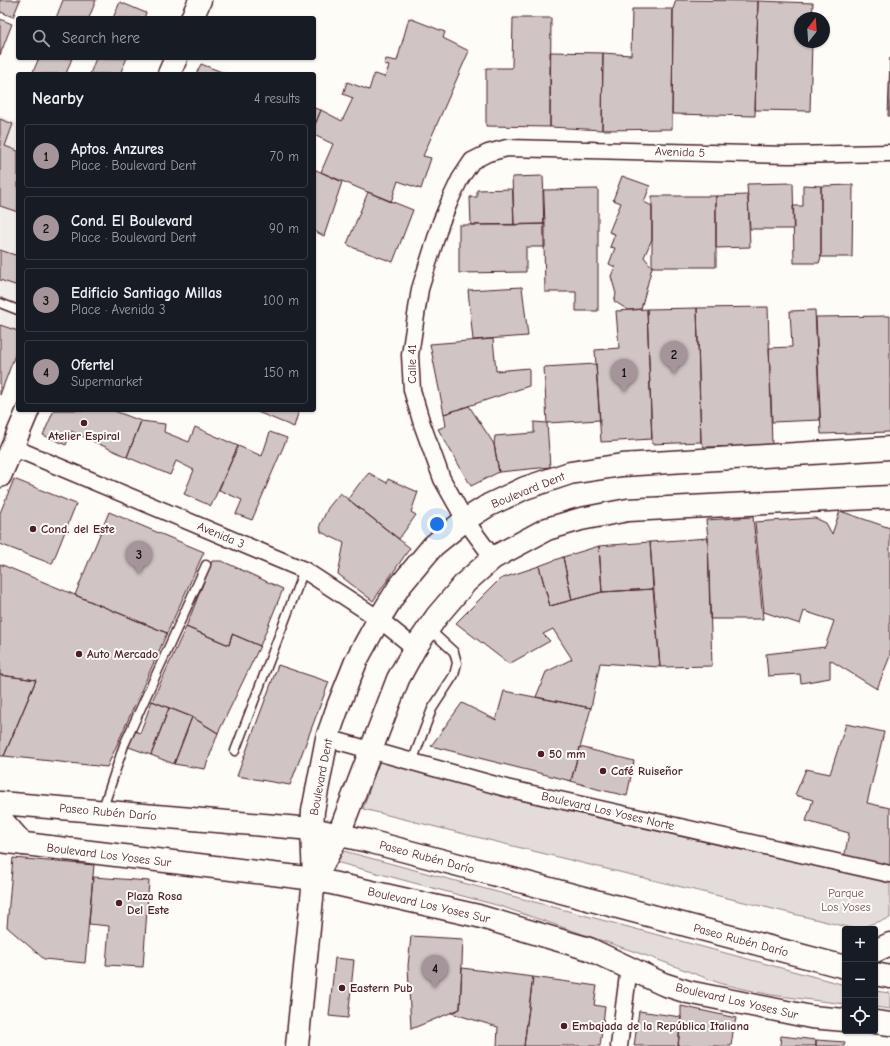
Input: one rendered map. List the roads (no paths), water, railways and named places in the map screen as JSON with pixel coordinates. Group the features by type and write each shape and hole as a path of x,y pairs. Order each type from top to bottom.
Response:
{"main road":[{"path":"193,16 200,0"},
{"path":"170,72 175,60"},
{"path":"0,476 27,412"},
{"name":"Boulevard Dent","path":"297,1046 314,879 312,829 313,811 328,738 339,704 357,659 379,619 399,588 433,546 466,520 489,505 525,488 570,473 622,465 890,448"},
{"path":"314,879 339,834 398,679 415,648 437,616 466,582 493,558 546,529 581,519 628,510 890,497"},
{"name":"Paseo Rubén Darío","path":"0,803 312,829 339,834 842,965"},
{"path":"0,818 23,844"},
{"name":"Boulevard Los Yoses Sur","path":"0,841 314,879 478,916 589,948 663,984 688,992 811,1018 842,1020"},
{"path":"878,950 890,944"},
{"path":"878,975 890,977"},
{"path":"878,1022 890,1024"}],"street":[{"name":"Avenida 5","path":"472,161 488,153 507,148 789,155 890,153"},
{"name":"Calle 41","path":"472,161 460,179 441,222 420,289 410,356 412,390 422,424 442,479 466,520 493,558"},
{"name":"Avenida 3","path":"12,447 304,570 379,619 415,648"},
{"name":"Boulevard Los Yoses Norte","path":"328,738 506,788 890,874"},
{"path":"619,1046 629,967"}],"lane":[{"path":"0,303 16,309"},
{"path":"102,811 124,745 206,565"},
{"path":"235,751 304,570"},
{"path":"412,762 432,709 454,675 457,663 454,652 428,629"}],"place":[{"name":"Cond. El Boulevard","path":"674,374"},
{"name":"Aptos. Anzures","path":"624,392"},
{"name":"Atelier Espiral","path":"84,423"},
{"name":"Cond. del Este","path":"33,529"},
{"name":"Edificio Santiago Millas","path":"139,574"},
{"name":"Auto Mercado","path":"79,654"},
{"name":"50 mm","path":"541,754"},
{"name":"Café Ruiseñor","path":"603,771"},
{"name":"Plaza Rosa Del Este","path":"119,903"},
{"name":"Eastern Pub","path":"342,988"},
{"name":"Ofertel","path":"435,988"},
{"name":"Embajada de la República Italiana","path":"564,1026"}],"park label":[{"name":"Parque Los Yoses","path":"846,900"}]}
